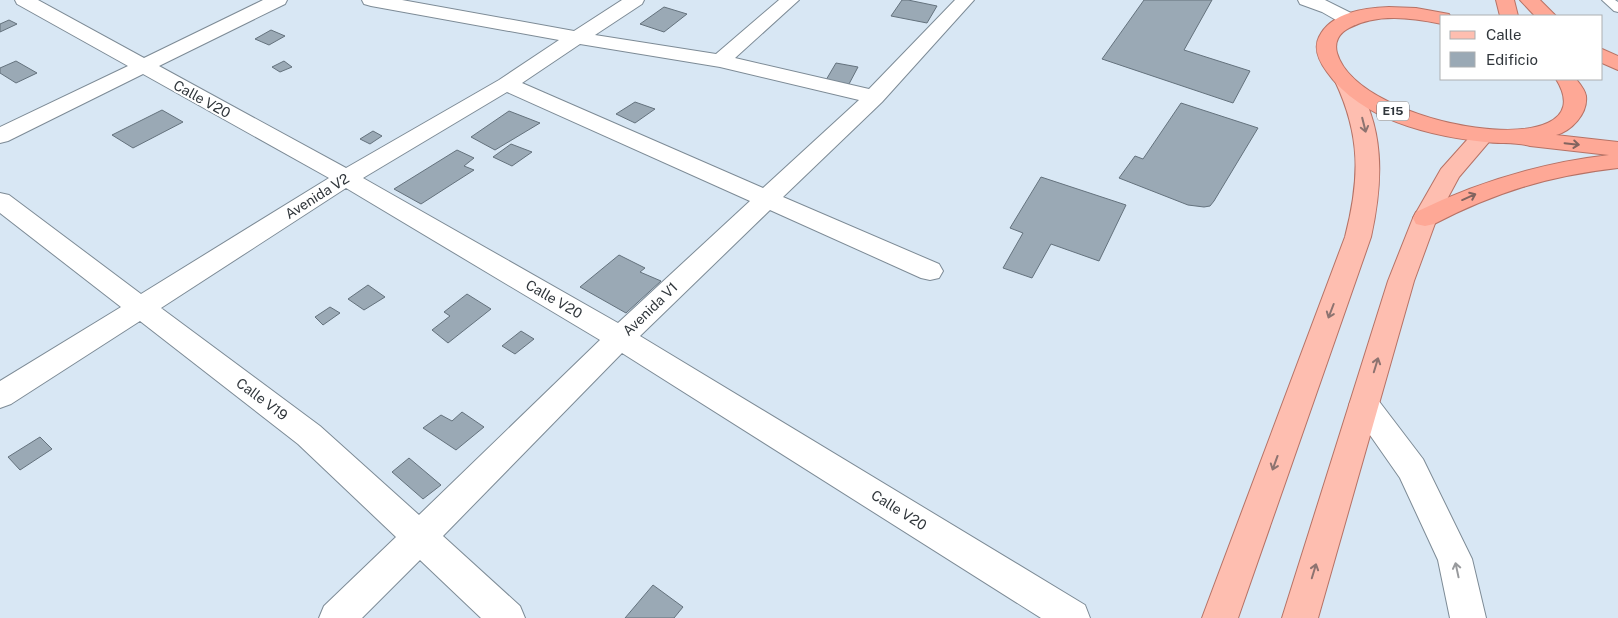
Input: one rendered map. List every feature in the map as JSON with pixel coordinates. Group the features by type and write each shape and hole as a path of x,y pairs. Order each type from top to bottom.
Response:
{"highway":[{"name":"E15","path":"1440,0 1420,8 1368,15 1350,20 1336,28 1328,38 1326,51 1332,66 1345,81 1370,100 1404,116 1443,128 1494,136 1618,149"},
{"path":"1505,0 1509,15"},
{"path":"1529,0 1545,15"},
{"name":"E15","path":"1390,12 1423,14 1440,18"},
{"path":"1603,56 1618,64"},
{"path":"1603,76 1618,81"},
{"name":"E15","path":"1494,136 1538,134 1562,124 1574,111 1575,94 1567,80"},
{"path":"1425,218 1505,183 1548,172 1618,161"}],"main road":[{"path":"1220,618 1312,360 1349,265 1359,231 1367,193 1367,137 1356,101 1345,81"},
{"path":"1300,618 1401,281 1425,218 1449,174 1494,136"}],"street":[{"name":"Calle V20","path":"24,0 346,178 620,338 1072,617"},
{"path":"0,136 278,0"},
{"path":"371,0 578,38 720,61 874,97"},
{"name":"Avenida V2","path":"0,396 140,306 346,178 506,84 635,0"},
{"path":"720,61 790,0"},
{"name":"Avenida V1","path":"336,618 620,338 874,97 965,0"},
{"path":"1307,0 1329,8 1350,20"},
{"path":"506,84 930,271"},
{"name":"Calle V19","path":"0,201 309,435 507,618"},
{"path":"1364,405 1412,469 1455,560 1468,618"}],"lane":[{"path":"1608,0 1618,8"}],"building":[{"path":"902,0 937,6 927,23 891,16"},
{"path":"1144,0 1212,0 1184,50 1250,71 1233,103 1102,59"},
{"path":"664,7 687,14 664,32 640,24"},
{"path":"9,20 17,24 0,32 0,24"},
{"path":"271,30 285,36 269,45 255,39"},
{"path":"16,61 37,73 16,83 0,73 0,68"},
{"path":"284,61 292,67 280,72 272,67"},
{"path":"836,63 858,67 849,84 826,80"},
{"path":"635,102 655,109 635,123 616,114"},
{"path":"1181,103 1258,128 1210,206 1188,205 1119,178 1135,156 1143,159"},
{"path":"162,110 183,122 133,148 112,135"},
{"path":"509,111 540,123 495,150 471,137"},
{"path":"373,131 382,136 370,144 360,139"},
{"path":"511,144 532,152 512,166 493,157"},
{"path":"457,150 474,158 464,166 474,170 421,204 394,189"},
{"path":"1041,177 1126,205 1099,261 1051,244 1032,278 1003,268 1023,233 1010,228"},
{"path":"619,255 645,268 640,272 661,281 626,313 580,287"},
{"path":"368,285 385,297 364,310 348,299"},
{"path":"467,294 491,309 448,343 432,330 450,316 444,312"},
{"path":"330,307 340,313 323,325 315,317"},
{"path":"521,331 534,339 515,354 502,346"},
{"path":"462,412 484,427 456,450 423,428 441,415 452,421"},
{"path":"40,437 52,449 20,470 8,457"},
{"path":"409,458 441,485 423,499 392,472"},
{"path":"653,585 683,607 674,618 625,618"}]}
